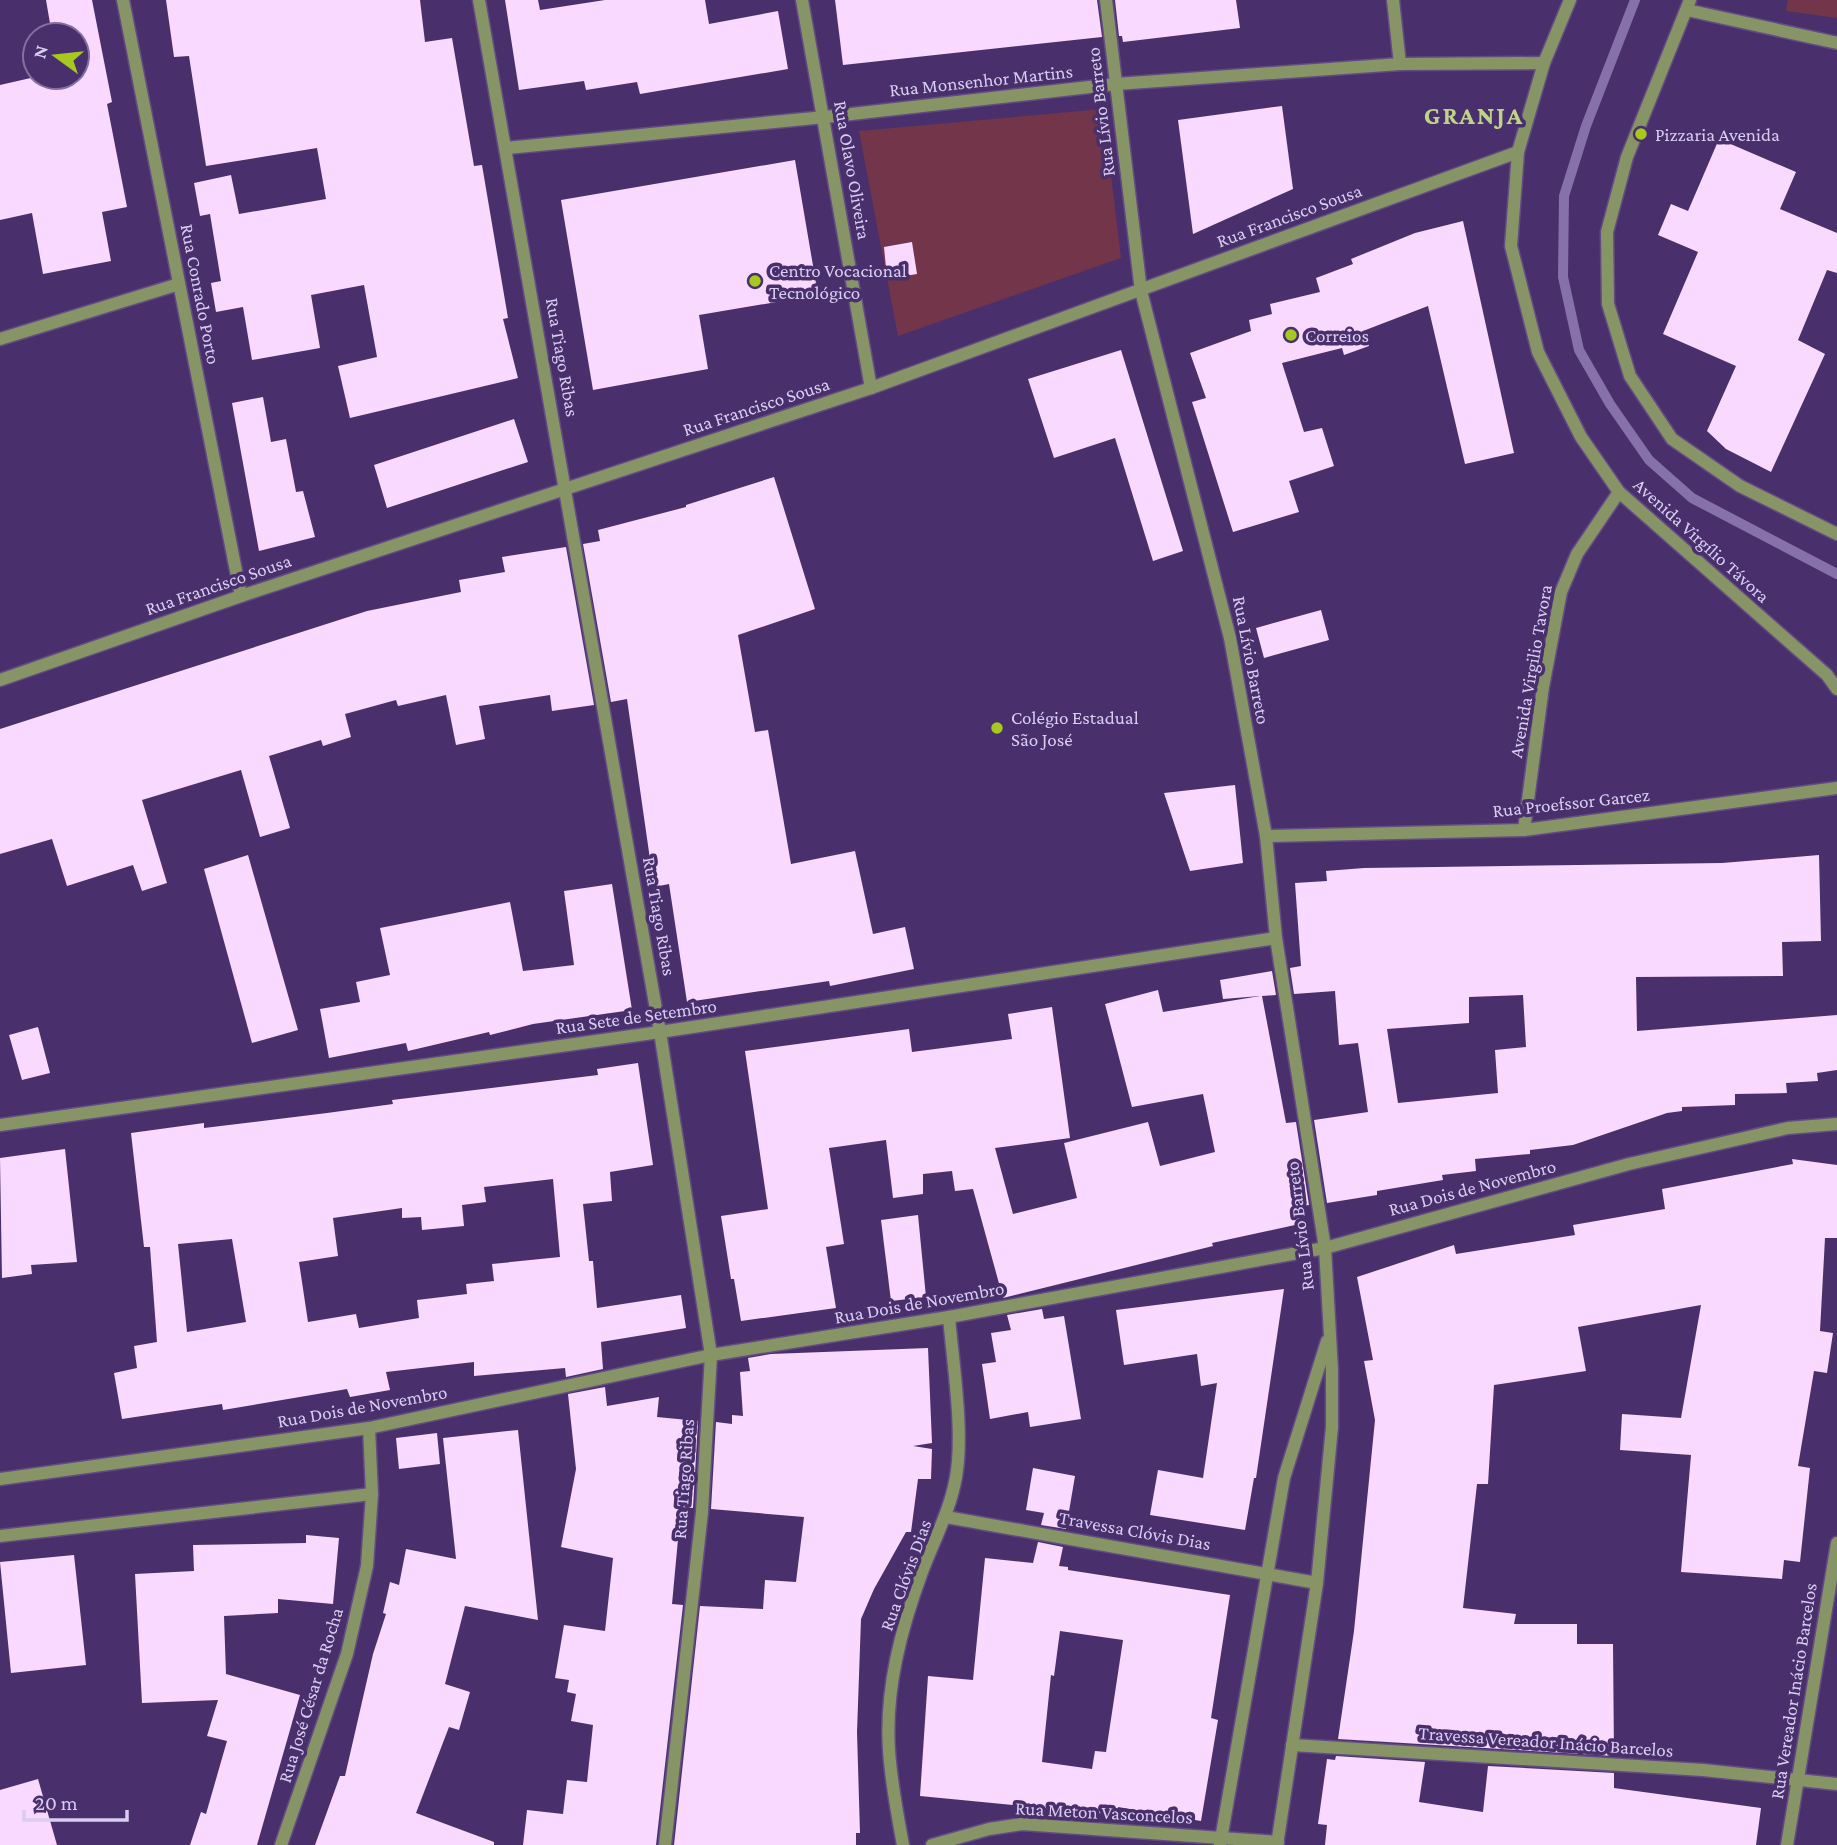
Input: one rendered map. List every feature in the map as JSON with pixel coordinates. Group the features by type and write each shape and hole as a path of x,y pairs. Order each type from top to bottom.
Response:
{"street":[{"name":"Rua Conrado Porto","path":"123,0 241,596"},
{"name":"Rua Tiago Ribas","path":"479,0 660,1032 711,1355 702,1512 665,1845"},
{"name":"Rua Olavo Oliveira","path":"802,0 871,388"},
{"name":"Rua Lívio Barreto","path":"1106,0 1141,290 1230,638 1266,836 1276,939 1325,1248 1332,1427 1317,1583 1277,1844"},
{"path":"1393,0 1400,64"},
{"name":"Avenida Virgílio Távora","path":"1570,0 1544,63 1518,152 1511,246 1538,352 1581,437 1619,492 1826,676 1837,689"},
{"path":"1837,43 1688,5 1626,157 1607,232 1608,304 1630,376 1672,439 1740,486 1837,534"},
{"name":"Rua Monsenhor Martins","path":"507,148 824,117 1116,84 1400,64 1544,63"},
{"name":"Rua Francisco Sousa","path":"0,680 241,596 871,388 1518,152"},
{"path":"0,339 180,284"},
{"name":"Avenida Virgilio Tavora","path":"1524,830 1543,687 1561,592 1577,554 1619,492"},
{"name":"Rua Proefssor Garcez","path":"1266,836 1524,830 1837,788"},
{"name":"Rua Sete de Setembro","path":"0,1125 660,1032 1276,939"},
{"name":"Rua Dois de Novembro","path":"0,1479 369,1428 711,1355 949,1317 1325,1248 1629,1164 1788,1128 1837,1124"},
{"name":"Rua Clóvis Dias","path":"902,1845 889,1747 894,1665 922,1572 946,1517 956,1475 957,1419 949,1317"},
{"name":"Rua Lívio Barreto","path":"1221,1841 1284,1478 1329,1334"},
{"name":"Rua José César da Rocha","path":"281,1845 347,1654 367,1566 372,1494 369,1428"},
{"path":"0,1535 372,1494"},
{"name":"Travessa Clóvis Dias","path":"946,1517 1266,1571 1317,1583"},
{"name":"Rua Vereador Inácio Barcelos","path":"1787,1845 1837,1543"},
{"name":"Travessa Vereador Inácio Barcelos","path":"1292,1745 1837,1784"},
{"name":"Rua Meton Vasconcelos","path":"932,1845 989,1829 1023,1824 1277,1844"}],"shaded area":[{"path":"1788,0 1837,0 1837,18 1786,11"},
{"path":"1103,109 1121,258 898,336 859,131"}],"building":[{"path":"46,0 92,0 112,102 107,104 127,207 102,212 111,261 43,274 32,213 0,220 0,85 21,80 21,91 91,91 91,21 50,21"},
{"path":"166,0 420,0 425,42 452,38 474,166 482,165 508,318 503,319 518,378 350,418 338,366 377,357 364,285 311,295 320,348 252,360 243,307 216,312 211,283 221,281 210,214 200,216 194,183 231,175 239,214 326,199 317,148 206,166 189,56 174,57"},
{"path":"505,0 538,0 540,10 605,0 705,0 709,24 778,11 788,69 640,94 637,82 586,90 584,81 519,90"},
{"path":"835,0 1097,0 1102,37 843,65"},
{"path":"1115,0 1236,0 1240,28 1123,42 1122,36 1119,36"},
{"path":"1282,106 1293,189 1193,234 1178,120"},
{"path":"1719,139 1796,172 1780,209 1837,233 1837,273 1827,270 1798,340 1825,354 1771,472 1726,449 1707,431 1736,366 1663,334 1698,252 1658,235 1671,204 1688,211"},
{"name":"Centro Vocacional Tecnológico","path":"795,160 818,295 699,315 708,369 593,390 561,200"},
{"path":"1463,221 1514,453 1465,464 1428,306 1363,331 1369,346 1344,355 1342,348 1282,363 1304,432 1322,428 1334,466 1289,481 1299,512 1233,532 1192,402 1206,398 1190,353 1251,331 1249,320 1272,314 1270,304 1320,292 1316,278 1353,264 1351,259 1415,233"},
{"path":"912,242 917,274 887,279 884,247"},
{"path":"1121,350 1183,551 1153,561 1115,438 1054,458 1028,379"},
{"path":"263,397 271,442 286,439 296,492 303,491 315,537 259,551 232,403"},
{"path":"514,419 528,462 387,508 374,465"},
{"path":"774,477 815,609 738,635 755,732 768,730 791,864 855,851 873,934 905,927 914,969 830,986 829,981 687,1002 669,884 654,887 627,699 611,702 583,544 600,541 598,530 686,507"},
{"path":"566,547 594,705 552,711 550,695 479,706 485,739 456,745 446,695 398,706 396,700 345,714 351,737 323,746 321,740 269,756 290,828 260,837 241,770 142,800 167,883 142,891 133,865 67,886 52,839 0,854 0,729 367,611 461,592 459,580 505,572 502,557"},
{"path":"1321,610 1329,640 1264,658 1256,628"},
{"path":"1235,785 1243,863 1190,871 1164,793"},
{"path":"248,855 298,1030 252,1043 204,869"},
{"path":"1819,855 1821,941 1782,942 1783,976 1636,977 1637,1031 1837,1015 1837,1070 1817,1073 1818,1081 1786,1083 1787,1093 1735,1094 1735,1105 1682,1107 1682,1111 1667,1113 1573,1145 1530,1150 1530,1154 1475,1159 1476,1171 1442,1175 1443,1180 1327,1203 1314,1120 1368,1112 1358,1043 1339,1045 1335,991 1294,994 1290,968 1301,966 1295,883 1327,881 1326,871 1364,868 1722,863","holes":["1523,995 1526,1047 1495,1050 1498,1093 1398,1103 1387,1029 1469,1023 1469,997"]},
{"path":"612,884 632,1010 533,1024 490,1035 489,1032 408,1051 406,1043 329,1058 320,1009 360,1002 356,982 390,975 380,928 510,902 523,971 574,965 564,891"},
{"path":"1272,971 1276,995 1262,996 1286,1123 1296,1122 1309,1205 1301,1206 1304,1223 1212,1243 1213,1246 1003,1298 973,1189 955,1191 952,1171 923,1174 923,1194 893,1198 886,1140 829,1148 844,1244 826,1247 836,1308 741,1321 721,1216 768,1209 745,1051 909,1029 912,1052 1012,1039 1008,1014 1052,1007 1070,1138 995,1148 1013,1214 1077,1198 1064,1143 1148,1122 1160,1166 1215,1152 1203,1094 1132,1107 1105,1004 1158,990 1163,1012 1260,996 1223,999 1220,980"},
{"path":"38,1027 50,1073 22,1080 9,1035"},
{"path":"638,1063 653,1165 610,1172 612,1201 583,1204 589,1261 593,1261 597,1308 681,1295 686,1328 601,1342 603,1369 566,1377 565,1368 474,1376 474,1362 386,1372 390,1390 350,1397 347,1389 223,1410 222,1404 122,1419 114,1373 137,1368 134,1346 157,1342 150,1247 144,1247 131,1133 204,1123 204,1128 393,1104 392,1100 598,1075 597,1069","holes":["553,1179 560,1257 492,1264 494,1281 466,1284 467,1294 417,1300 419,1318 359,1328 356,1314 308,1322 299,1262 338,1256 333,1218 402,1208 402,1218 421,1217 422,1230 464,1226 462,1205 486,1202 484,1187","232,1239 246,1322 187,1332 178,1244"]},
{"path":"65,1149 77,1262 31,1265 32,1274 2,1278 0,1158"},
{"path":"1792,1159 1837,1165 1837,1238 1825,1238 1820,1331 1833,1333 1827,1373 1814,1371 1798,1466 1810,1468 1800,1562 1784,1560 1782,1579 1681,1572 1691,1455 1620,1450 1622,1414 1681,1418 1701,1305 1578,1327 1586,1371 1494,1385 1488,1484 1477,1484 1463,1608 1516,1614 1514,1624 1577,1624 1577,1644 1613,1644 1614,1756 1338,1739 1354,1631 1375,1420 1364,1361 1373,1360 1357,1277 1454,1245 1456,1254 1575,1235 1573,1225 1665,1209 1662,1189 1793,1164"},
{"path":"918,1215 926,1297 891,1301 881,1220"},
{"path":"1284,1289 1256,1478 1245,1530 1150,1515 1158,1470 1203,1478 1217,1383 1201,1386 1197,1354 1124,1365 1116,1310"},
{"path":"1042,1309 1044,1319 1064,1316 1081,1419 1030,1427 1028,1412 990,1419 982,1364 996,1362 991,1333 1011,1330 1007,1315"},
{"path":"928,1348 932,1443 913,1446 932,1449 931,1479 918,1479 911,1532 906,1532 874,1589 861,1619 857,1732 860,1833 856,1833 856,1845 674,1845 700,1606 763,1609 765,1580 796,1582 804,1517 711,1509 716,1422 732,1424 732,1415 743,1416 740,1372 750,1371 748,1358 771,1354"},
{"path":"605,1387 607,1406 659,1397 657,1417 698,1421 693,1508 681,1507 672,1604 683,1605 656,1845 523,1845 527,1810 563,1814 567,1780 587,1782 593,1725 571,1721 576,1694 567,1692 569,1680 555,1678 564,1625 605,1631 613,1558 561,1547 576,1469 568,1394"},
{"path":"518,1430 538,1620 465,1606 445,1684 470,1692 459,1730 449,1727 416,1813 494,1842 494,1845 315,1845 340,1776 345,1776 373,1654 386,1614 383,1613 390,1582 399,1585 406,1549 456,1559 443,1438"},
{"path":"437,1433 440,1464 399,1469 396,1438"},
{"path":"1033,1468 1075,1476 1066,1529 1041,1525 1044,1513 1026,1510"},
{"path":"306,1535 339,1538 333,1604 278,1599 278,1613 224,1616 226,1674 300,1695 257,1845 190,1845 201,1812 206,1814 227,1741 207,1736 218,1700 142,1703 135,1574 194,1571 193,1545 306,1543"},
{"path":"1038,1542 1063,1547 1059,1566 1068,1567 1068,1570 1230,1595 1211,1718 1218,1720 1201,1821 1118,1807 1117,1815 920,1796 928,1676 973,1680 985,1558 1033,1563","holes":["1060,1631 1123,1640 1106,1752 1095,1751 1092,1769 1042,1762 1051,1675 1054,1676"]},
{"path":"74,1555 86,1665 11,1673 0,1562"},
{"path":"1336,1756 1425,1762 1419,1802 1483,1812 1488,1766 1614,1773 1614,1788 1761,1808 1756,1845 1325,1845 1327,1825 1318,1824 1327,1759 1335,1760"},
{"path":"38,1779 57,1845 0,1845 0,1790"}],"waterway":[{"path":"1635,0 1586,126 1564,196 1563,277 1579,350 1610,404 1649,460 1692,498 1837,574"}],"place":[{"name":"Pizzaria Avenida","path":"1641,134"},
{"name":"Centro Vocacional Tecnológico","path":"755,281"},
{"name":"Correios","path":"1291,335"},
{"name":"Colégio Estadual São José","path":"997,728"}],"district":[{"name":"GRANJA","path":"1474,115"}]}
